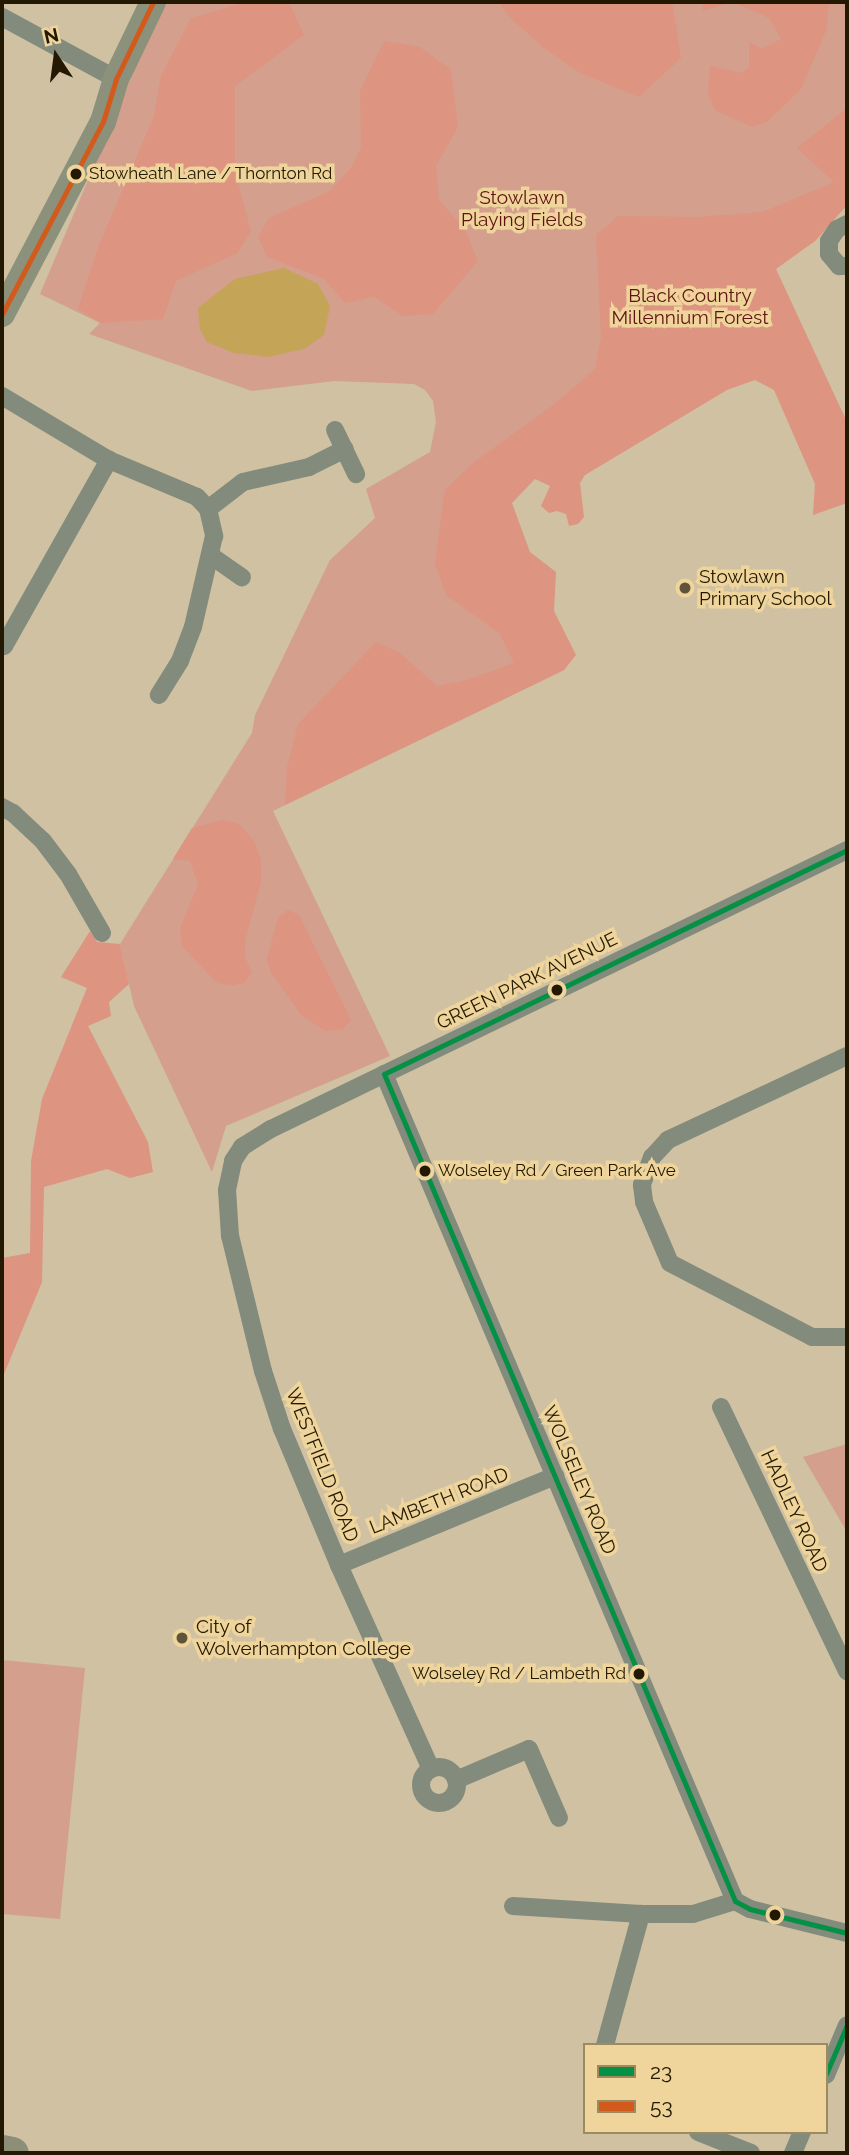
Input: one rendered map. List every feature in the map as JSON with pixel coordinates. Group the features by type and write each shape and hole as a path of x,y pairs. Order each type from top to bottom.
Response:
{"highway":[{"path":"2,2151 12,2153"}],"street":[{"path":"2,314 103,122 116,79 153,2"},
{"path":"2,16 116,79"},
{"path":"847,223 837,229 830,241 829,254 839,267 847,266"},
{"path":"2,396 109,460 197,496 208,509 214,536 193,627 180,661 159,695"},
{"path":"335,429 356,474"},
{"path":"208,509 243,482 309,467 345,449"},
{"path":"4,646 109,460"},
{"path":"210,555 242,577"},
{"path":"2,807 13,813 43,841 68,874 102,933"},
{"name":"GREEN PARK AVENUE","path":"233,1161 242,1147 271,1129 847,850"},
{"path":"847,1055 668,1140 652,1157 642,1185 644,1202 670,1263 812,1337 847,1337"},
{"name":"WOLSELEY ROAD","path":"384,1074 735,1901"},
{"name":"WESTFIELD ROAD","path":"233,1161 228,1190 230,1236 263,1371 282,1429 339,1565 431,1769 423,1777 421,1788 431,1802 449,1801 456,1792 456,1780"},
{"name":"HADLEY ROAD","path":"721,1407 847,1671"},
{"name":"LAMBETH ROAD","path":"339,1565 555,1476"},
{"path":"431,1769 449,1770 456,1780 529,1749 559,1818"},
{"path":"513,1906 642,1914 693,1914 735,1901 750,1909 847,1933"},
{"path":"606,2043 642,1914"},
{"path":"828,2070 847,2025"},
{"path":"703,2134 751,2153"},
{"path":"793,2153 801,2134"}],"green space":[{"name":"Stowlawn Playing Fields","path":"163,2 847,2 847,205 815,241 775,268 483,507 564,670 273,811 390,1056 226,1126 212,1172 134,1006 120,944 252,733 255,715 330,560 375,518 366,489 430,452 436,422 433,401 425,390 414,384 334,381 252,391 89,334 100,323 40,294"},
{"path":"246,2 290,5 304,35 235,86 235,171 251,232 237,253 176,281 163,319 101,323 78,309 97,250 154,116 161,76 191,18"},
{"path":"499,2 672,2 681,58 639,97 580,73 544,48 509,17"},
{"path":"702,2 733,2 703,11"},
{"path":"733,2 829,2 826,31 801,89 767,122 752,127 715,110 708,94 710,66 742,73 749,68 749,42 762,49 781,39 769,18"},
{"path":"384,41 420,47 451,70 458,127 436,166 439,200 465,230 478,261 433,314 403,316 374,297 345,303 323,278 267,257 258,237 269,218 330,191 353,165 361,147 360,91"},
{"name":"Black Country Millennium Forest","path":"847,108 847,205 815,241 776,269 847,422 847,503 813,515 815,484 774,390 755,380 727,390 585,475 580,483 584,517 578,524 569,526 566,514 557,511 549,513 541,506 550,486 535,479 512,503 530,552 556,572 554,611 576,655 564,670 285,805 287,768 298,724 376,642 400,653 437,686 464,681 514,663 500,634 446,595 435,563 445,490 473,463 552,406 595,369 601,337 596,235 618,216 698,217 763,212 834,182 797,148"},
{"path":"223,820 239,824 255,842 261,861 261,882 245,941 245,957 252,973 244,983 232,985 217,983 182,946 180,928 198,885 190,861 173,859 192,828"},
{"path":"288,910 299,915 351,1020 343,1029 326,1031 302,1016 271,973 267,959 278,918"},
{"path":"90,931 97,942 120,944 129,984 109,1002 111,1016 88,1026 148,1142 153,1172 130,1178 107,1169 44,1187 42,1282 2,1379 2,1258 30,1253 31,1161 42,1099 87,988 61,977"},
{"path":"847,1444 847,1532 803,1457"},
{"path":"2,1660 85,1668 60,1919 2,1914"}],"shaded area":[{"path":"284,268 318,284 330,306 324,335 304,349 268,357 234,353 207,342 200,329 198,308 235,279"}],"transit line":[{"name":"53","path":"2,314 103,122 116,79 153,2"},
{"name":"23","path":"847,850 384,1074 735,1901 750,1909 847,1933"},
{"name":"23","path":"828,2069 847,2025"}],"place":[{"name":"Stowheath Lane / Thornton Rd","path":"76,174"},
{"name":"Stowlawn Primary School","path":"685,588"},
{"name":"Wolseley Rd / Green Park Ave","path":"425,1171"},
{"name":"City of Wolverhampton College","path":"182,1638"},
{"name":"Wolseley Rd / Lambeth Rd","path":"639,1674"}]}
